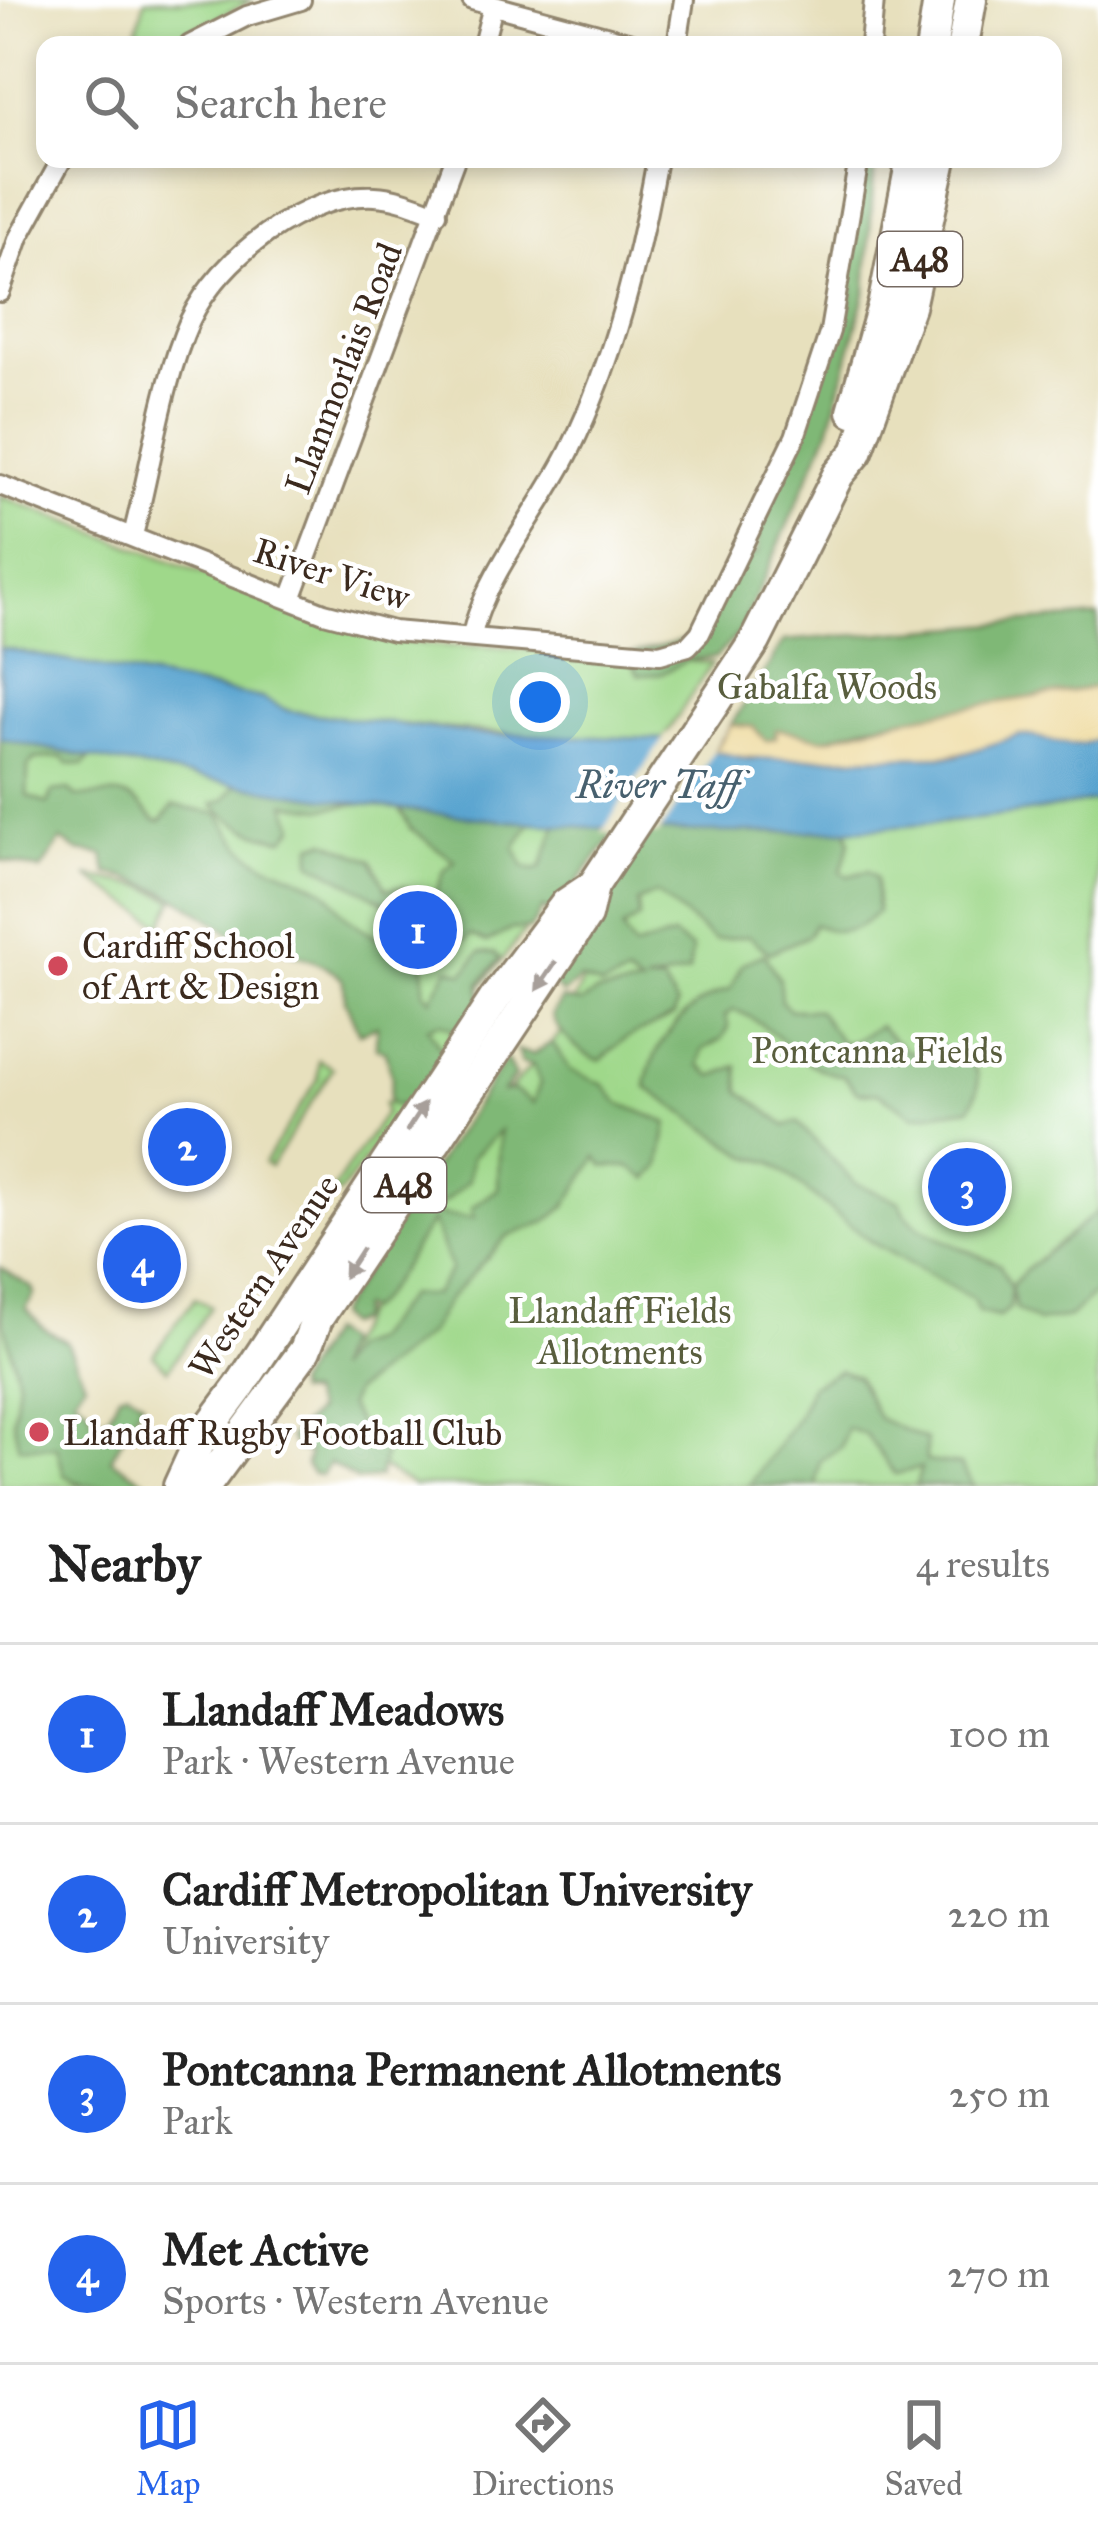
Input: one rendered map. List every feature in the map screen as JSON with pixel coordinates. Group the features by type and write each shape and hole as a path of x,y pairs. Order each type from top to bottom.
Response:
{"highway":[{"path":"934,36 940,0"},
{"name":"Western Avenue","path":"838,475 842,445 884,302 910,168"},
{"name":"Western Avenue","path":"179,1486 224,1403 240,1386 496,997 566,904 593,886 710,712 785,587 838,475 857,452 892,358 939,168"},
{"name":"Western Avenue","path":"205,1486 305,1350 316,1319 586,916 593,886"}],"street":[{"path":"208,36 247,16 301,0"},
{"path":"472,0 606,36"},
{"path":"678,36 684,0"},
{"path":"871,36 874,0"},
{"path":"485,36 493,5"},
{"path":"0,292 19,237 57,168"},
{"name":"Llanmorlais Road","path":"291,599 451,168"},
{"path":"472,637 479,606 554,484 598,386 635,268 655,168"},
{"name":"River View","path":"0,485 291,599 393,631 659,654 688,646 700,633 787,458 830,332 857,168"},
{"path":"133,535 184,336 198,304 220,279 278,227 321,205 372,195 437,213"}],"green space":[{"path":"145,0 253,0 179,36 138,36"},
{"path":"860,168 874,168 866,290 829,430 741,631 716,657 688,660 661,674 639,675 627,655 686,640 737,556 758,553 758,524 832,336 847,324 853,287 845,280"},
{"path":"0,496 378,636 444,646 712,663 663,739 475,731 289,711 261,698 0,648"},
{"name":"Gabalfa Woods","path":"1098,616 1098,687 871,724 823,739 776,731 776,738 766,741 753,727 731,725 784,641"},
{"path":"0,709 95,751 84,765 68,764 62,757 35,759 28,766 27,796 48,804 52,792 69,790 77,797 119,795 161,821 174,805 219,814 252,856 321,888 355,923 424,967 424,991 431,999 449,968 464,973 480,952 495,953 500,959 480,983 481,1002 460,1033 440,1023 428,1028 443,1054 413,1105 393,1105 389,1099 392,1078 385,1051 376,1047 377,1026 359,1033 345,1000 344,982 330,969 265,944 249,947 166,893 107,873 104,855 78,851 61,840 41,870 0,860"},
{"path":"0,739 246,784 559,826 599,837 482,985 418,1087 404,996 0,798"},
{"path":"242,778 368,802 323,809 286,804 295,826 285,839 275,838 245,828 213,804 224,800"},
{"name":"Pontcanna Fields","path":"1098,800 1098,1486 414,1486 306,1424 330,1389 324,1383 368,1305 509,1090 558,1036 626,885 801,829 944,823"},
{"path":"398,805 536,814 515,848 524,867 534,870 541,868 559,817 615,822 609,841 552,915 543,908 530,929 512,929 487,942 471,935 452,950 392,919 384,902 312,862 312,845 326,841 372,860 386,889 403,887 435,896 444,871 455,861 410,828"},
{"path":"845,822 850,841 841,872 848,876 868,871 876,877 877,912 863,924 841,931 814,924 808,936 769,953 749,936 714,940 656,893 638,902 639,918 622,929 634,948 673,936 692,949 689,972 645,983 662,982 677,1005 674,1016 626,1038 601,1060 580,1049 559,1029 552,1015 562,999 581,1003 596,993 641,986 627,976 602,987 580,979 563,994 552,984 609,886 626,869 622,865 635,842 648,836 651,823"},
{"path":"87,876 146,887 174,900 162,925"},
{"path":"764,954 779,979 781,1001 790,1010 818,1010 840,1041 850,1043 879,1026 909,1053 931,1043 965,1058 973,1065 978,1082 970,1108 914,1116 878,1093 857,1092 843,1075 814,1066 762,1025 733,1010 725,1016 729,1027 722,1039 703,1050 700,1065 713,1076 738,1066 740,1091 786,1126 797,1122 855,1183 900,1202 915,1224 1000,1265 1010,1287 1098,1210 1098,1290 1069,1317 1038,1322 1016,1309 1011,1287 1010,1308 999,1317 978,1312 974,1300 871,1242 771,1162 749,1157 646,1087 655,1055 674,1027 699,1004 730,989 742,964"},
{"path":"552,1042 570,1070 604,1085 619,1103 668,1123 660,1166 648,1179 630,1167 604,1166 597,1157 565,1207 546,1222 506,1237 448,1300 429,1333 354,1392 348,1406 366,1436 379,1441 385,1451 379,1477 358,1481 329,1463 322,1475 313,1474 306,1465 309,1453 296,1449 289,1437 316,1412 309,1394 296,1393 295,1386 328,1332 343,1342 334,1370 350,1348 371,1341 408,1295 434,1295 451,1269 433,1221 378,1301 368,1310 360,1308 358,1321 345,1325 336,1315 506,1059 515,1076 503,1091 513,1090 533,1103 540,1083 533,1065 521,1063 517,1050 532,1055","holes":["500,1131 498,1189 472,1208 474,1218 441,1215 436,1210 469,1180 472,1157"]},
{"path":"319,1060 333,1068 270,1167 264,1163 318,1079"},
{"path":"408,1101 339,1194 333,1190 385,1113 384,1103"},
{"path":"0,1267 32,1288 34,1295 26,1308 43,1328 67,1342 85,1382 74,1397 89,1408 93,1421 109,1415 119,1394 127,1391 143,1401 111,1459 153,1486 85,1486 64,1475 57,1447 19,1447 13,1420 18,1381 2,1316"},
{"name":"Llandaff Rugby Football Club","path":"0,1293 109,1486 0,1486"},
{"path":"195,1298 211,1307 168,1370 153,1355"},
{"path":"839,1370 857,1376 878,1418 926,1440 926,1461 960,1465 974,1486 916,1486 921,1468 895,1474 866,1435 847,1428 841,1447 820,1461 816,1486 749,1486 797,1418 811,1386"}],"sand":[{"path":"1098,687 1098,739 1080,747 1019,735 991,748 931,758 773,760 712,754 731,725 753,727 766,741 776,738 776,730 830,738 928,714"}],"water":[{"name":"River Taff","path":"0,648 261,698 289,711 480,734 663,739 747,759 957,756 1019,735 1067,744 1098,739 1098,800 962,821 824,831 686,832 408,810 271,790 0,739"}],"pier":[{"path":"667,733 716,749 658,835 601,833"}],"place":[{"name":"Llandaff Meadows","path":"418,930"},
{"name":"Cardiff School of Art & Design","path":"58,966"},
{"name":"Cardiff Metropolitan University","path":"187,1147"},
{"name":"Pontcanna Permanent Allotments","path":"967,1187"},
{"name":"Met Active","path":"142,1264"},
{"name":"Llandaff Rugby Football Club","path":"39,1432"}],"park label":[{"name":"Llandaff Fields Allotments","path":"620,1330"}]}
